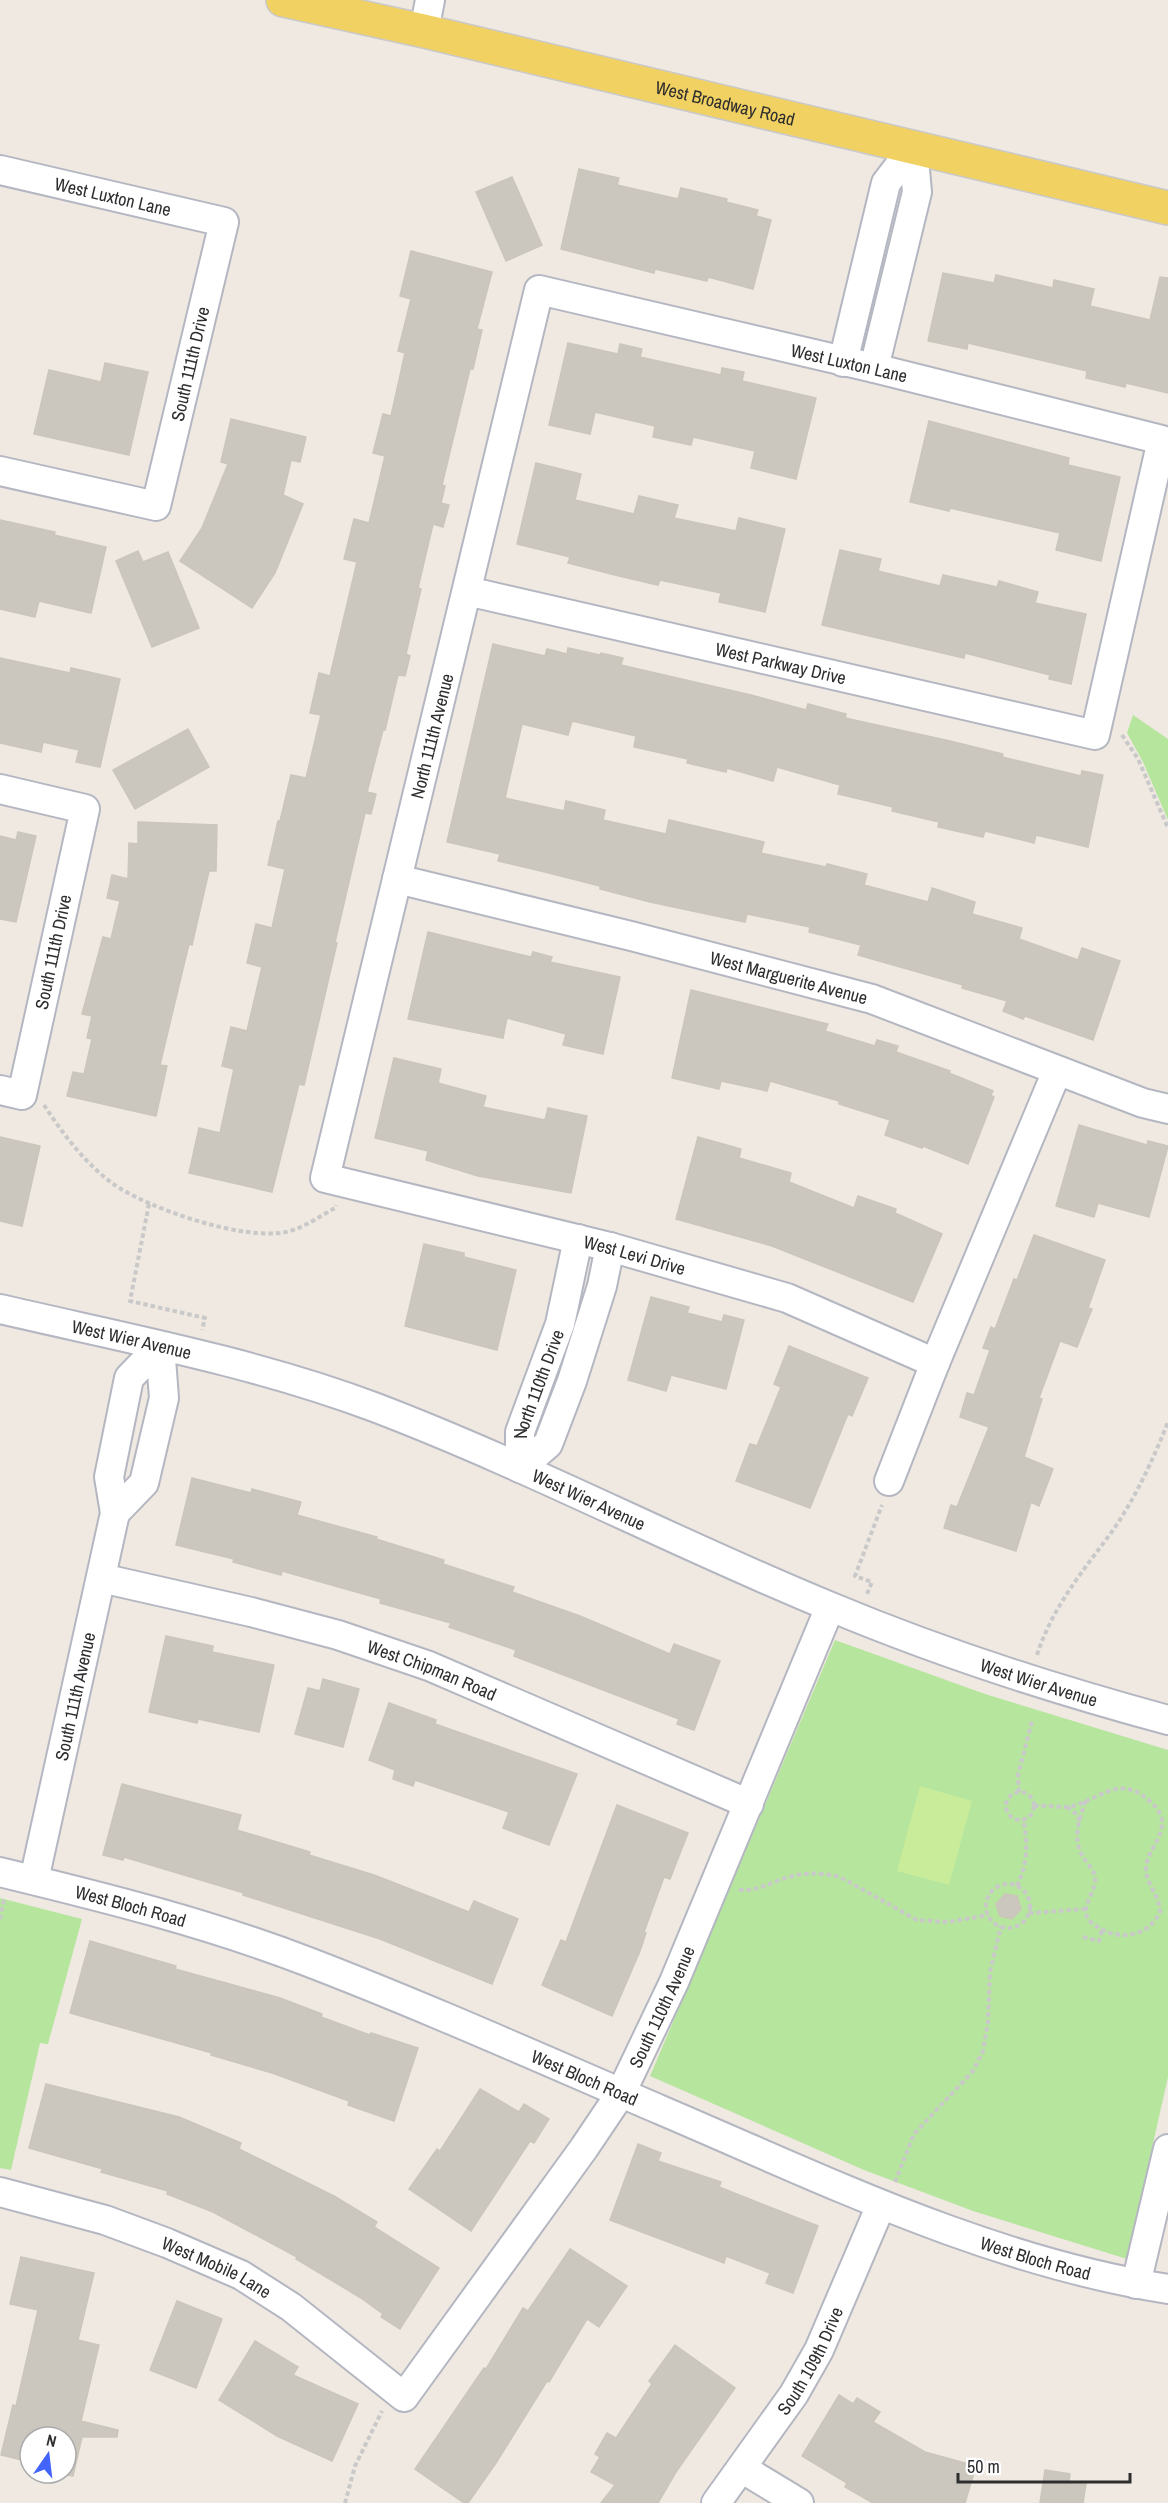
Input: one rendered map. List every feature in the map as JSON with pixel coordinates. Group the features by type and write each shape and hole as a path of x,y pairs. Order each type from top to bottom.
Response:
{"main road":[{"name":"West Broadway Road","path":"283,0 427,16 913,148 1168,208"}],"street":[{"path":"843,362 886,183 913,148"},
{"path":"874,368 917,192 913,148"},
{"name":"West Luxton Lane","path":"0,170 224,223"},
{"name":"South 111th Drive","path":"0,471 156,506 224,223"},
{"name":"West Luxton Lane","path":"538,294 539,290 874,368 1162,440 1095,735"},
{"name":"North 111th Avenue","path":"334,1181 397,879 538,294"},
{"name":"West Parkway Drive","path":"467,591 1095,735"},
{"name":"South 111th Drive","path":"0,789 85,810 11,1093"},
{"name":"West Marguerite Avenue","path":"397,879 631,936 872,999 1143,1103 1168,1109"},
{"path":"889,1481 935,1363 1057,1071"},
{"name":"West Levi Drive","path":"334,1181 610,1247 787,1298 935,1363"},
{"name":"North 110th Drive","path":"520,1468 520,1432 560,1324 578,1239"},
{"name":"North 110th Drive","path":"520,1468 548,1444 572,1381 602,1286 610,1247"},
{"name":"West Wier Avenue","path":"0,1309 197,1355 321,1388 374,1407 520,1468 609,1510 830,1607 990,1668 1168,1720"},
{"path":"115,1513 144,1483 164,1398 160,1346"},
{"name":"South 111th Avenue","path":"34,1880 115,1513 110,1477 129,1378 160,1346"},
{"name":"West Chipman Road","path":"101,1578 251,1612 338,1635 429,1666 748,1804"},
{"name":"South 110th Avenue","path":"404,2397 584,2148 621,2092 675,1982 830,1607"},
{"name":"West Bloch Road","path":"0,1872 164,1914 304,1960 448,2018 621,2092 887,2196 1007,2250 1079,2272 1168,2289"},
{"path":"1136,2284 1168,2149"},
{"name":"West Mobile Lane","path":"0,2192 105,2220 167,2243 240,2276 291,2307 404,2397"},
{"name":"South 109th Drive","path":"716,2503 743,2469 794,2394 819,2350 887,2196"},
{"path":"743,2469 799,2503"}],"path":[{"path":"1095,735 1122,735 1138,759 1168,828"},
{"path":"11,1093 40,1099 63,1134 84,1159 113,1184 149,1204 230,1229 266,1234 288,1232 335,1209 334,1181"},
{"path":"149,1204 130,1301 205,1318 197,1355"},
{"path":"1029,1680 1050,1621 1066,1593 1112,1531 1136,1491 1168,1422"},
{"path":"867,1593 872,1582 855,1576 877,1520 889,1481"},
{"path":"1019,1792 1018,1775 1032,1720"},
{"path":"1034,1806 1066,1807 1104,1792 1134,1790 1153,1804 1161,1818 1160,1833 1146,1866 1148,1878 1158,1899 1158,1915 1146,1928 1127,1936 1102,1930 1088,1919 1086,1909 1095,1879 1093,1870 1078,1848 1077,1837 1086,1800"},
{"path":"1019,1792 1031,1797 1034,1806 1030,1815 1023,1819 1014,1818 1006,1808 1011,1795 1019,1792"},
{"path":"1066,1807 1075,1813 1080,1822"},
{"path":"1017,1886 1027,1855 1023,1819"},
{"path":"716,1882 744,1890 763,1888 793,1875 827,1874 840,1877 917,1920 948,1922 988,1915"},
{"path":"1004,1884 1017,1886 1027,1894 1030,1900 1029,1913 1026,1919 1017,1926 1001,1926 992,1921 988,1915 986,1902 992,1890 1004,1884"},
{"path":"1029,1913 1086,1909"},
{"path":"887,2196 914,2134 973,2071 983,2051 987,2034 990,1972 1001,1926"},
{"path":"1083,1937 1099,1941 1102,1930"},
{"path":"345,2503 355,2466 386,2403 404,2397"}],"green space":[{"path":"1133,715 1168,739 1168,820 1143,762 1127,733"},
{"path":"835,1640 985,1694 1168,1750 1168,2077 1127,2259 973,2211 864,2170 650,2076"},
{"path":"920,1786 972,1801 949,1885 897,1871"},
{"path":"0,1898 82,1919 48,2044 40,2043 11,2170 0,2168"}],"building":[{"path":"579,169 619,178 617,185 678,199 681,188 727,199 726,202 758,210 756,216 771,220 753,289 708,277 707,281 655,269 654,273 561,249"},
{"path":"512,177 542,245 506,261 476,192"},
{"path":"411,251 492,272 477,329 482,330 473,369 470,369 442,485 445,486 441,503 449,505 443,527 433,524 406,654 410,656 405,676 398,675 367,792 376,794 371,814 365,813 304,1085 299,1084 272,1192 189,1173 199,1128 220,1133 234,1069 222,1066 231,1027 247,1031 262,967 247,963 256,924 272,928 285,869 268,865 291,775 306,778 321,715 310,713 319,673 330,676 357,562 344,559 354,519 369,523 385,456 373,453 383,414 391,416 405,353 398,351 411,299 400,296"},
{"path":"943,273 994,283 996,275 1053,288 1054,280 1094,289 1090,306 1150,320 1160,277 1168,278 1168,393 1126,383 1125,387 1086,378 1087,371 968,343 967,349 928,341"},
{"path":"568,343 618,354 620,344 642,349 640,357 721,375 722,368 744,372 742,381 816,398 796,479 751,468 755,451 693,437 691,445 653,437 655,426 595,412 590,434 549,425"},
{"path":"105,363 148,372 129,455 34,434 49,370 101,382"},
{"path":"231,419 306,437 300,462 291,460 283,495 303,504 275,573 252,608 180,561 202,528 228,464 221,462"},
{"path":"929,421 1069,458 1068,465 1120,477 1101,561 1056,550 1060,533 950,508 949,511 910,502"},
{"path":"536,463 581,474 575,500 634,514 639,496 678,505 674,518 736,531 739,518 785,529 765,612 719,602 721,593 660,580 658,585 619,576 568,563 570,557 517,544"},
{"path":"0,520 55,532 54,535 106,547 91,613 39,601 35,617 0,609"},
{"path":"840,550 881,559 878,571 940,586 943,575 997,587 999,581 1038,592 1035,603 1086,614 1071,684 1049,679 1050,675 965,653 964,658 822,625"},
{"path":"138,551 143,562 168,552 199,628 152,647 116,561"},
{"path":"493,644 545,656 547,649 567,654 568,648 600,655 601,653 623,658 621,665 806,710 808,704 846,714 845,718 1003,754 1002,757 1081,776 1082,771 1103,775 1088,847 1036,835 1034,843 985,831 983,837 938,827 939,822 892,811 893,807 838,794 840,785 777,767 773,781 727,768 726,772 687,763 688,759 634,747 636,736 572,721 568,735 522,724 505,798 564,811 566,801 605,810 603,820 666,834 669,820 764,842 761,853 826,867 827,864 867,874 864,885 928,902 932,888 975,902 972,914 1022,928 1019,939 1078,960 1082,948 1120,961 1093,1040 1025,1016 1023,1019 1003,1011 1007,1001 962,988 963,985 858,955 861,945 809,932 810,927 747,914 745,922 650,902 600,889 600,886 498,861 500,854 447,842"},
{"path":"0,658 70,673 71,668 120,679 100,767 76,762 79,750 43,742 41,752 0,743"},
{"path":"188,729 209,767 135,809 113,770"},
{"path":"138,822 217,825 216,871 209,871 192,945 189,944 160,1065 167,1066 156,1116 67,1096 73,1072 84,1074 92,1039 87,1038 92,1016 82,1014 103,937 111,939 120,901 107,898 112,875 128,879 129,843 138,844"},
{"path":"18,832 36,836 16,922 0,919 0,836 16,840"},
{"path":"428,932 531,957 533,952 552,957 550,962 620,977 603,1054 563,1045 566,1034 507,1018 503,1038 408,1019"},
{"path":"691,990 828,1024 825,1031 875,1046 877,1040 898,1046 896,1052 950,1071 949,1073 993,1091 991,1095 994,1097 968,1164 923,1146 922,1148 885,1135 890,1120 839,1104 839,1101 770,1081 767,1091 721,1081 719,1089 672,1078"},
{"path":"394,1058 441,1069 438,1083 486,1096 483,1107 545,1120 548,1108 587,1116 571,1193 478,1176 426,1160 428,1151 375,1138"},
{"path":"1079,1125 1147,1145 1148,1141 1168,1146 1149,1217 1098,1203 1094,1217 1056,1206"},
{"path":"0,1137 40,1146 22,1226 0,1221"},
{"path":"698,1137 741,1149 739,1158 791,1173 789,1182 854,1208 858,1196 896,1209 895,1213 942,1234 913,1302 772,1246 676,1219"},
{"path":"1034,1235 1105,1260 1088,1308 1092,1309 1077,1347 1060,1341 1039,1398 1042,1399 1024,1457 1053,1469 1039,1506 1031,1502 1016,1551 944,1528 951,1505 957,1507 989,1427 960,1417 967,1393 974,1395 990,1350 983,1348 991,1327 995,1329"},
{"path":"424,1244 464,1253 464,1257 516,1270 497,1350 405,1326"},
{"path":"651,1297 689,1307 687,1313 722,1322 724,1315 744,1320 726,1389 671,1375 666,1391 628,1380"},
{"path":"789,1346 868,1378 852,1416 848,1414 810,1508 736,1481 750,1444 757,1446 781,1387 774,1384"},
{"path":"192,1478 251,1493 252,1489 301,1502 297,1515 377,1537 376,1539 444,1560 443,1564 514,1587 512,1592 580,1616 670,1654 674,1644 720,1661 694,1730 677,1724 679,1719 514,1656 516,1650 449,1627 451,1623 380,1603 381,1599 282,1571 281,1575 233,1562 234,1559 176,1545"},
{"path":"166,1636 213,1646 212,1652 274,1665 259,1732 198,1719 197,1723 149,1712"},
{"path":"323,1679 359,1689 343,1747 295,1734 308,1688 320,1691"},
{"path":"389,1703 436,1720 435,1724 577,1774 549,1845 503,1828 509,1812 415,1780 413,1786 393,1779 395,1770 369,1760"},
{"path":"122,1784 241,1815 237,1830 310,1852 309,1855 374,1875 469,1912 474,1901 518,1919 492,1984 380,1939 243,1895 244,1893 124,1857 123,1860 103,1855"},
{"path":"617,1805 688,1833 670,1879 664,1877 644,1932 646,1933 640,1951 612,2016 542,1985 561,1940 566,1942"},
{"path":"1005,1894 1017,1896 1021,1909 1012,1919 1000,1916 996,1904"},
{"path":"90,1941 176,1966 175,1969 280,1998 322,2014 321,2017 370,2035 371,2033 418,2048 394,2121 348,2105 349,2101 272,2073 211,2055 212,2053 70,2013"},
{"path":"46,2084 179,2117 241,2143 239,2149 334,2196 377,2222 374,2227 439,2268 400,2329 381,2317 383,2314 361,2298 296,2259 297,2257 213,2212 167,2194 168,2191 101,2172 103,2169 29,2148"},
{"path":"480,2089 519,2112 524,2104 549,2119 534,2143 530,2141 471,2231 409,2189 437,2149 440,2151"},
{"path":"638,2144 661,2153 658,2161 721,2182 719,2187 818,2226 793,2293 766,2283 770,2273 726,2256 724,2263 610,2220"},
{"path":"570,2249 627,2286 599,2327 587,2319 496,2463 468,2503 464,2503 415,2469 484,2368 486,2369 523,2308 528,2311"},
{"path":"21,2257 94,2273 78,2340 99,2345 81,2421 118,2430 117,2437 82,2437 78,2454 78,2425 18,2425 18,2459 1,2455 13,2405 16,2406 38,2310 10,2304"},
{"path":"177,2301 222,2319 196,2388 150,2370"},
{"path":"255,2341 298,2367 293,2375 358,2404 332,2461 277,2436 219,2400"},
{"path":"675,2345 735,2388 676,2472 658,2503 601,2503 615,2485 591,2472 600,2457 595,2454 607,2433 616,2438 652,2384 649,2381"},
{"path":"839,2395 853,2404 857,2398 880,2412 873,2422 925,2452 976,2466 965,2503 873,2503 845,2487 847,2483 802,2456"},
{"path":"1045,2470 1070,2474 1069,2482 1086,2484 1083,2503 1040,2503"}]}
